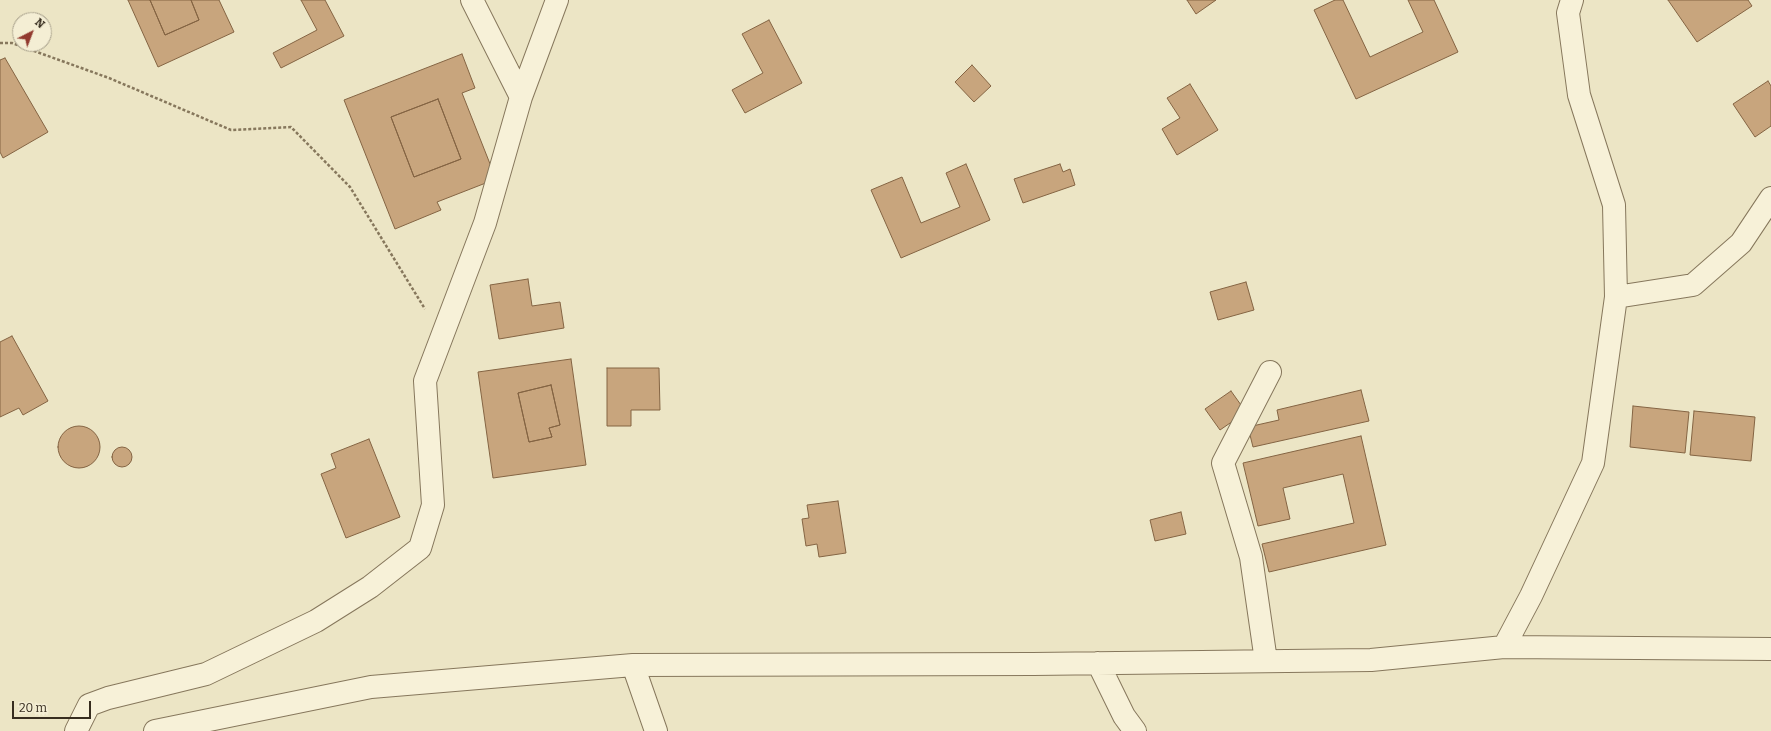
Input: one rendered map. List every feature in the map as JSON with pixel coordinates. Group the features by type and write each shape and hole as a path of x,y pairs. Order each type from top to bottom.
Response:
{"street":[{"path":"472,0 521,97"},
{"path":"76,731 89,706 108,698 206,674 316,621 370,587 420,548 433,505 425,380 486,223 521,97 557,0"},
{"path":"1504,647 1531,596 1593,463 1616,297 1614,205 1579,95 1568,13 1572,0"},
{"path":"1616,297 1693,285 1742,243 1771,198"},
{"path":"1266,661 1251,556 1223,463 1270,372"},
{"path":"155,731 371,687 633,665 1371,660 1504,647 1771,649"},
{"path":"1098,663 1124,716 1136,731"},
{"path":"633,665 656,731"}],"path":[{"path":"0,43 12,43 109,78 231,130 291,127 350,187 442,337"}],"building":[{"path":"128,0 150,0 165,35 199,20 191,0 219,0 234,32 158,67"},
{"path":"150,0 191,0 199,20 165,35"},
{"path":"301,0 325,0 344,36 281,68 273,53 317,30"},
{"path":"1187,0 1216,0 1196,14"},
{"path":"1335,0 1343,0 1370,57 1423,32 1408,0 1434,0 1458,52 1356,99 1314,10"},
{"path":"1668,0 1748,0 1752,6 1697,42"},
{"path":"769,20 802,83 745,113 732,90 763,73 742,34"},
{"path":"462,54 475,88 462,93 496,179 437,202 441,210 395,229 344,100","holes":["438,99 461,159 414,177 391,117"]},
{"path":"5,58 48,132 3,158 0,152 0,60"},
{"path":"972,65 991,86 974,102 955,82"},
{"path":"1768,81 1771,86 1771,126 1755,137 1733,104"},
{"path":"1190,84 1218,130 1177,155 1162,129 1180,118 1167,98"},
{"path":"438,99 461,159 414,177 391,117"},
{"path":"966,164 990,220 901,258 871,190 902,177 921,223 960,207 946,173"},
{"path":"1060,164 1063,172 1070,169 1075,185 1023,203 1014,179"},
{"path":"528,279 532,306 560,302 564,328 499,339 490,285"},
{"path":"1246,282 1254,310 1218,320 1210,292"},
{"path":"12,336 48,401 23,415 19,408 0,417 0,342"},
{"path":"571,359 586,465 493,478 478,372","holes":["551,385 560,425 549,428 552,437 529,442 518,393"]},
{"path":"607,368 659,368 660,410 631,410 631,426 607,426"},
{"path":"551,385 560,425 549,428 552,437 529,442 518,393"},
{"path":"1361,390 1369,421 1253,447 1248,427 1279,420 1277,410"},
{"path":"1231,391 1246,412 1220,430 1205,409"},
{"path":"1633,406 1689,412 1685,453 1630,447"},
{"path":"1694,411 1755,417 1751,461 1690,455"},
{"path":"75,426 83,426 91,429 97,435 100,447 97,459 91,465 83,468 75,468 67,465 61,459 58,451 58,443 61,435 67,429"},
{"path":"1361,436 1386,545 1269,572 1262,544 1354,523 1343,474 1283,488 1290,519 1258,526 1243,463"},
{"path":"369,439 400,517 346,538 321,474 336,468 331,454"},
{"path":"122,447 129,450 132,457 129,464 122,467 115,464 112,457 115,450"},
{"path":"838,501 846,553 819,557 817,544 806,546 802,519 809,518 807,505"},
{"path":"1181,512 1186,534 1155,541 1150,520"}]}
